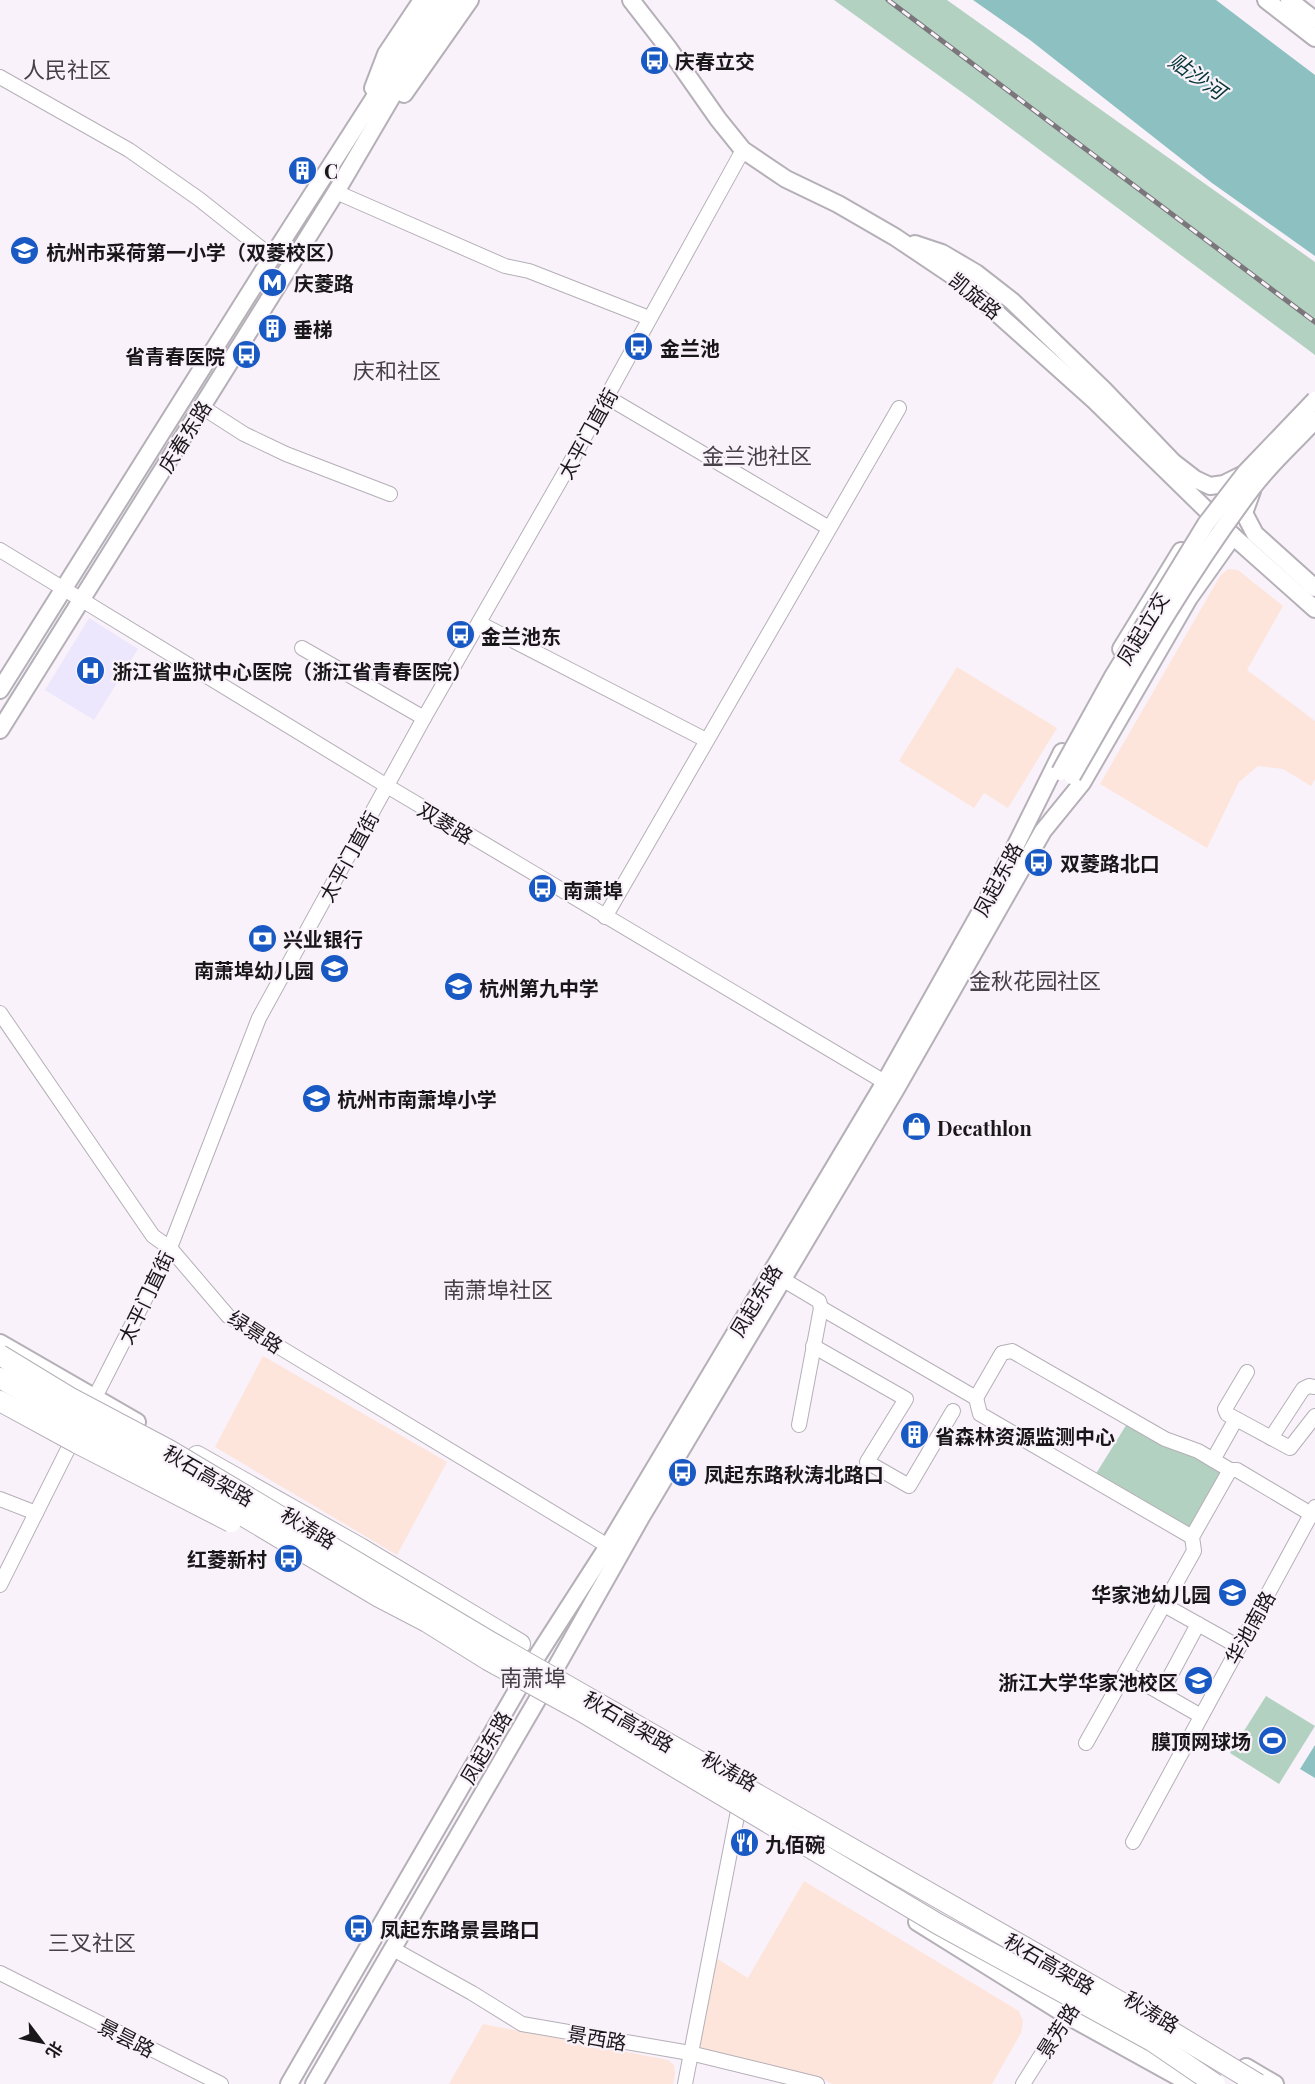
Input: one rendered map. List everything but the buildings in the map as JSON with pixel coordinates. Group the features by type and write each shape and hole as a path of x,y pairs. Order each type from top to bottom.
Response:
{"highway":[{"name":"秋石高架路","path":"0,1355 69,1397 169,1450 489,1641 1159,2024 1258,2084"},
{"name":"秋石高架路","path":"0,1378 163,1468 379,1597 427,1622 581,1711 938,1924 1152,2041 1215,2084"},
{"path":"0,1401 87,1449 379,1597"},
{"path":"140,1424 360,1548 565,1671 689,1755"}],"main road":[{"name":"庆春东路","path":"361,120 386,54 422,0"},
{"path":"398,74 437,0"},
{"path":"398,74 453,0"},
{"name":"庆春东路","path":"366,141 415,80 470,0"},
{"name":"凯旋路","path":"631,0 743,150 786,179 838,204 895,237 962,282 1095,401 1233,536 1315,609"},
{"path":"1266,0 1315,38"},
{"path":"1289,0 1315,20"},
{"name":"庆春东路","path":"0,690 272,257 361,120 398,74"},
{"name":"庆春东路","path":"0,730 336,192 366,141 398,74"},
{"path":"895,237 942,253 976,273 1012,301 1104,390 1173,462 1195,479 1210,486 1250,479 1244,513 1255,534 1315,588"},
{"name":"凤起立交","path":"1250,479 1315,400"},
{"name":"凤起立交","path":"1043,831 1066,774 1112,678 1206,524 1250,479 1315,420"},
{"name":"凤起东路","path":"314,2084 640,1519 783,1279 890,1085 999,879 1050,774 1144,608 1207,509"},
{"name":"凤起东路","path":"289,2084 534,1661 608,1546 1043,831 1082,783 1189,598 1233,536"},
{"name":"凤起立交","path":"999,879 1066,774"},
{"name":"秋涛路","path":"0,1343 140,1424 319,1534 534,1661 1091,1975 1275,2084"},
{"name":"秋涛路","path":"0,1390 72,1441 178,1486 313,1567 539,1694 738,1811 1066,2015 1191,2084"},
{"path":"0,1407 72,1441"}],"street":[{"path":"0,77 129,150 200,199 272,257"},
{"name":"太平门直街","path":"0,1585 170,1248 259,1018 424,718 607,397 743,150"},
{"path":"336,192 505,266 529,272 649,318"},
{"path":"607,397 829,528"},
{"path":"202,407 244,434 286,454 390,494"},
{"path":"605,917 899,408"},
{"name":"双菱路","path":"0,550 387,786 890,1085"},
{"path":"479,623 706,740"},
{"path":"302,648 424,718"},
{"name":"绿景路","path":"0,1012 153,1236 170,1248 228,1316 608,1546"},
{"path":"783,1279 819,1301 820,1308 799,1425"},
{"path":"820,1308 976,1398"},
{"path":"813,1346 906,1399 867,1462 909,1486 953,1411"},
{"path":"1191,1537 980,1414 976,1398 1002,1353 1012,1351 1165,1439 1198,1451 1230,1470 1237,1470 1313,1511"},
{"path":"1246,1372 1225,1409 1227,1414 1290,1448 1315,1416"},
{"path":"1271,1438 1303,1389 1310,1386 1315,1387"},
{"path":"1213,1460 1236,1419"},
{"path":"1086,1743 1194,1551 1191,1537 1230,1470"},
{"path":"0,1499 36,1513"},
{"name":"华池南路","path":"1133,1842 1239,1647 1309,1530 1313,1511"},
{"path":"1164,1605 1239,1647"},
{"path":"1161,1693 1198,1624"},
{"path":"1126,1673 1201,1716"},
{"path":"685,2084 738,1811"},
{"name":"景西路","path":"393,1949 522,2024 690,2053 817,2084"},
{"name":"景昙路","path":"0,1973 221,2084"},
{"name":"景芳路","path":"1023,2084 1091,1975"}],"shaded area":[{"path":"1228,569 1238,570 1283,606 1247,670 1315,721 1315,779 1311,786 1283,769 1258,766 1239,782 1207,848 1100,784 1220,576"},
{"name":"浙江省监狱中心医院（浙江省青春医院）","path":"89,618 138,649 94,720 45,690"},
{"path":"957,667 1057,728 1008,808 984,793 974,808 899,761"},
{"path":"263,1356 447,1462 397,1555 215,1447"},
{"path":"804,1881 1019,2011 1023,2021 1021,2033 992,2084 832,2084 821,2078 697,2047 716,1958 748,1978"},
{"path":"483,2024 668,2060 674,2065 673,2084 449,2084"}],"green space":[{"path":"834,0 947,0 1315,262 1315,355 970,98"},
{"path":"1130,1419 1230,1470 1192,1537 1092,1480"},
{"name":"膜顶网球场","path":"1266,1696 1315,1726 1279,1784 1230,1753"}],"water":[{"name":"贴沙河","path":"973,0 1216,0 1315,75 1315,256 1212,183 1030,40"},
{"path":"1315,1745 1315,1778 1300,1769"}],"railway":[{"path":"888,0 1315,322"}],"place":[{"name":"庆春立交","path":"654,60"},
{"name":"C","path":"303,170"},
{"name":"杭州市采荷第一小学（双菱校区）","path":"25,251"},
{"name":"庆菱路","path":"273,282"},
{"name":"垂梯","path":"272,328"},
{"name":"金兰池","path":"639,347"},
{"name":"省青春医院","path":"246,355"},
{"name":"金兰池东","path":"460,635"},
{"name":"浙江省监狱中心医院（浙江省青春医院）","path":"91,670"},
{"name":"双菱路北口","path":"1039,862"},
{"name":"南萧埠","path":"542,889"},
{"name":"兴业银行","path":"262,938"},
{"name":"南萧埠幼儿园","path":"335,969"},
{"name":"杭州第九中学","path":"458,987"},
{"name":"杭州市南萧埠小学","path":"316,1098"},
{"name":"Decathlon","path":"916,1127"},
{"name":"省森林资源监测中心","path":"914,1435"},
{"name":"凤起东路秋涛北路口","path":"683,1473"},
{"name":"红菱新村","path":"288,1558"},
{"name":"华家池幼儿园","path":"1232,1593"},
{"name":"浙江大学华家池校区","path":"1199,1681"},
{"name":"膜顶网球场","path":"1272,1740"},
{"name":"九佰碗","path":"744,1843"},
{"name":"凤起东路景昙路口","path":"359,1928"}],"district":[{"name":"人民社区","path":"67,69"},
{"name":"庆和社区","path":"397,370"},
{"name":"金兰池社区","path":"757,455"},
{"name":"金秋花园社区","path":"1035,980"},
{"name":"南萧埠社区","path":"498,1289"},
{"name":"南萧埠","path":"533,1677"},
{"name":"三叉社区","path":"92,1942"}]}
